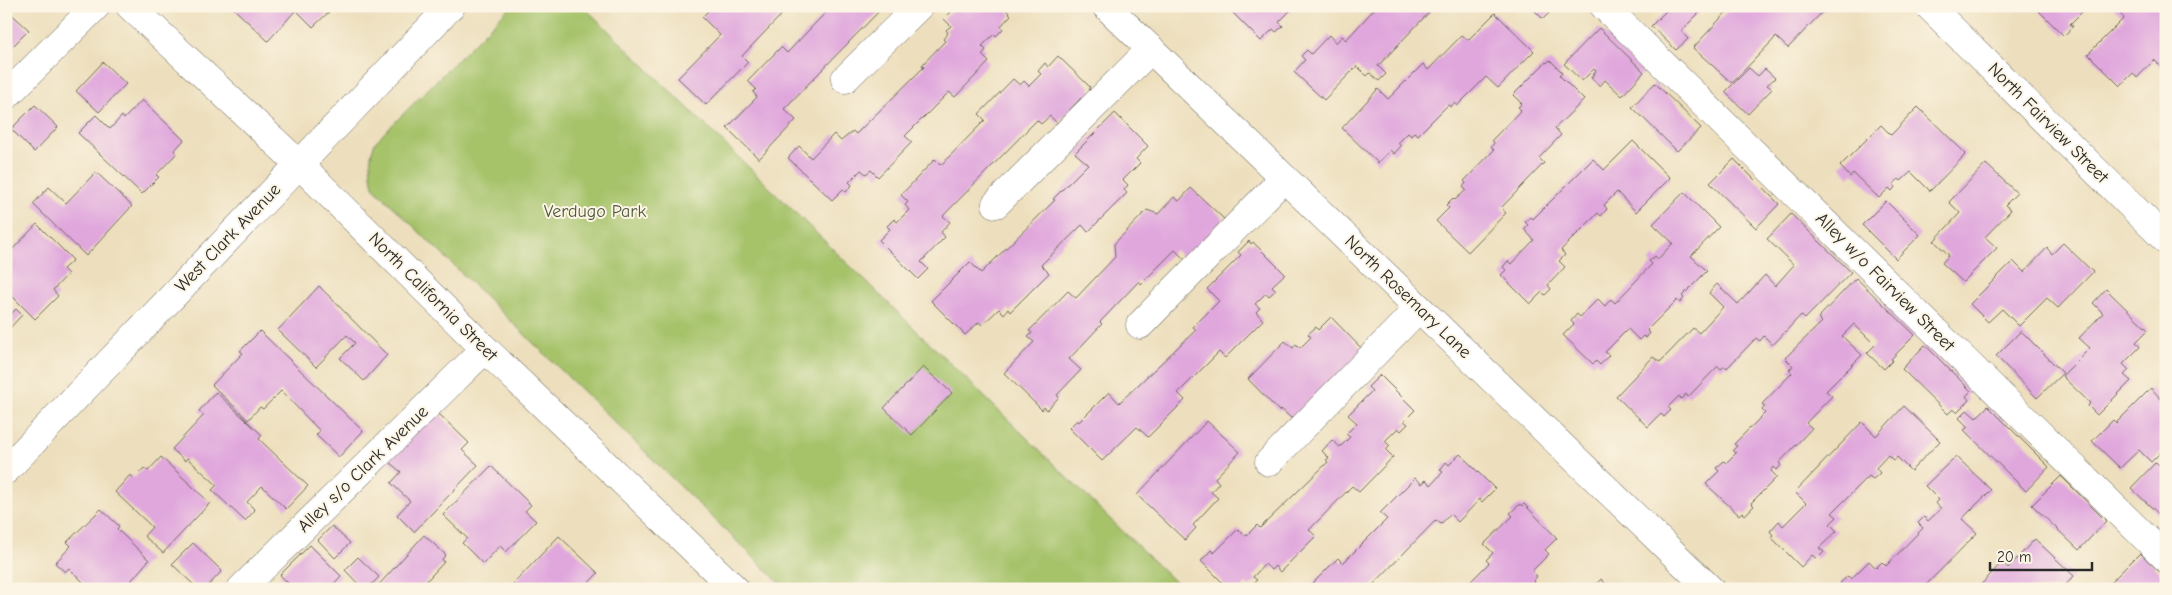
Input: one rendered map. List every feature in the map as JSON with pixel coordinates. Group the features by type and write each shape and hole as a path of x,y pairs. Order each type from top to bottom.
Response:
{"street":[{"path":"6,96 96,6"},
{"name":"North California Street","path":"130,6 299,164 485,349 735,589"},
{"name":"West Clark Avenue","path":"6,470 451,6"},
{"path":"845,79 919,6"},
{"name":"North Rosemary Lane","path":"1106,6 1419,308 1695,584"},
{"name":"Alley w/o Fairview Street","path":"1604,6 2166,558"},
{"name":"North Fairview Street","path":"1929,6 2166,240"},
{"path":"996,204 1151,49"},
{"path":"1140,325 1284,178"},
{"path":"1269,462 1419,308"},
{"name":"Alley s/o Clark Avenue","path":"240,589 485,349"}],"green space":[{"name":"Verdugo Park","path":"511,6 583,6 1182,589 786,589 373,187 370,163 376,141"}],"building":[{"path":"237,6 331,6 333,8 313,27 296,10 268,41 234,9"},
{"path":"713,6 783,6 786,10 742,56 748,62 706,105 678,78 720,35 702,17"},
{"path":"823,6 884,6 784,109 796,120 759,159 727,128 757,97 753,92 756,89 748,81 781,47 787,53 827,11"},
{"path":"957,6 1002,6 1011,15 1001,26 1003,29 996,36 994,34 982,46 986,50 982,55 989,62 955,97 949,92 905,136 912,142 878,177 871,170 866,174 861,170 849,182 852,185 846,192 843,189 832,200 788,158 799,146 811,158 834,134 841,141 853,131 856,134 924,67 922,65 945,41 943,39 948,33 946,30 951,26 944,19"},
{"path":"1236,6 1295,6 1279,22 1283,26 1276,32 1273,29 1261,41 1231,11"},
{"path":"1377,6 1435,6 1378,66 1386,74 1379,81 1370,73 1367,76 1357,66 1324,100 1294,72 1305,60 1301,56 1307,50 1311,54 1329,35 1336,43 1342,36 1346,40"},
{"path":"1530,6 1556,6 1543,19"},
{"path":"1671,6 1706,6 1681,31 1688,39 1676,50 1651,26"},
{"path":"1732,6 1825,6 1826,8 1788,48 1776,37 1732,83 1693,48"},
{"path":"2034,6 2088,6 2070,24 2073,26 2064,36"},
{"path":"2112,6 2166,6 2166,71 2154,60 2137,78 2133,73 2120,86 2088,54 2124,18"},
{"path":"6,9 29,30 7,52 10,55 6,59"},
{"path":"1495,13 1534,51 1498,88 1486,77 1457,106 1454,103 1451,107 1448,105 1418,135 1414,132 1411,136 1408,133 1398,143 1401,146 1394,154 1390,150 1378,163 1342,128 1378,89 1388,99 1423,64 1428,70 1462,35 1468,40"},
{"path":"1599,28 1644,72 1622,96 1605,80 1600,86 1591,78 1596,71 1594,69 1582,81 1564,64"},
{"path":"1058,56 1090,87 1089,89 1093,93 1084,102 1081,98 1057,123 1050,116 1041,124 1037,120 943,216 950,222 941,232 945,237 921,262 928,269 918,279 879,240 890,229 887,226 894,219 897,222 909,210 905,205 908,202 901,195 935,159 941,165 985,120 979,114 1013,79 1020,85 1024,81 1029,86 1041,74 1038,71 1045,63 1048,67"},
{"path":"1550,60 1562,72 1559,75 1584,100 1555,128 1561,135 1539,158 1544,163 1501,208 1506,213 1468,252 1436,221 1449,208 1446,205 1466,190 1463,187 1466,183 1464,181 1494,150 1491,147 1494,143 1492,140 1521,110 1518,107 1522,104 1513,95"},
{"path":"103,62 126,84 99,112 76,91"},
{"path":"1749,68 1758,76 1765,69 1775,78 1767,85 1772,89 1748,114 1725,92"},
{"path":"1655,83 1701,128 1677,151 1632,107"},
{"path":"142,100 184,140 174,151 177,153 156,175 159,177 142,194 78,133 96,115 110,129 122,116 124,119"},
{"path":"35,105 58,127 34,152 11,129"},
{"path":"1918,107 1966,154 1930,191 1911,172 1901,181 1899,179 1893,184 1895,187 1892,191 1889,188 1879,198 1853,173 1850,177 1840,166 1881,125 1891,135"},
{"path":"1115,113 1148,146 1136,159 1140,163 1123,180 1128,185 1124,190 1127,193 1088,232 1082,225 1041,265 1049,273 1010,312 1008,309 1004,314 999,309 982,325 979,322 965,335 931,301 970,262 981,273 1055,200 1053,199 1088,164 1075,153"},
{"path":"1633,141 1670,178 1636,212 1617,192 1604,205 1607,209 1601,216 1598,213 1561,250 1565,255 1559,261 1565,267 1548,285 1551,289 1545,295 1542,292 1530,304 1501,275 1506,270 1503,267 1508,261 1511,264 1534,240 1524,229 1528,225 1525,222 1531,217 1533,219 1593,159 1604,170"},
{"path":"1734,159 1779,204 1756,228 1710,183"},
{"path":"1986,164 2017,193 2005,205 2011,210 1985,237 1997,248 1963,282 1942,263 1949,255 1934,241 1960,213 1949,202"},
{"path":"96,172 132,206 86,256 33,204 49,187 66,203"},
{"path":"1191,188 1225,220 1186,261 1175,250 1141,284 1139,281 1100,322 1102,324 1069,359 1081,370 1057,395 1059,397 1047,410 1044,407 1042,410 1004,373 1034,342 1028,337 1032,333 1029,331 1068,291 1076,298 1115,257 1114,244 1147,210 1158,214 1174,197 1179,201"},
{"path":"1684,192 1719,227 1691,256 1707,271 1682,296 1684,298 1680,303 1677,300 1647,330 1650,333 1646,338 1643,336 1639,340 1628,329 1605,352 1609,355 1600,365 1596,361 1593,364 1563,335 1574,324 1571,321 1577,314 1580,317 1598,299 1605,306 1611,299 1615,303 1652,264 1649,261 1655,256 1658,259 1673,243 1653,224"},
{"path":"1886,201 1920,235 1896,259 1862,225"},
{"path":"1791,214 1851,272 1805,319 1801,315 1773,345 1764,336 1760,341 1756,338 1727,368 1725,366 1721,369 1718,366 1688,397 1686,394 1681,399 1679,396 1668,407 1671,410 1664,417 1661,414 1648,427 1616,396 1653,357 1660,362 1693,328 1699,333 1723,307 1709,293 1717,284 1738,304 1765,275 1775,286 1794,265 1767,239"},
{"path":"37,224 73,260 63,269 68,274 53,290 58,296 35,319 6,290 6,256"},
{"path":"1249,241 1251,244 1253,242 1285,274 1272,286 1276,290 1269,296 1266,293 1255,304 1260,308 1256,312 1263,320 1225,358 1219,352 1178,393 1185,400 1148,437 1137,427 1102,461 1069,428 1077,420 1079,422 1109,392 1119,403 1196,330 1193,327 1219,301 1207,289 1241,255 1238,252"},
{"path":"2063,243 2093,272 2058,308 2047,298 2019,326 2002,309 1988,322 1970,304 2013,261 2024,272 2047,248 2052,254"},
{"path":"1856,278 1915,335 1891,359 1893,360 1884,369 1867,353 1875,345 1854,324 1842,336 1862,355 1826,391 1832,396 1806,423 1812,428 1779,463 1781,465 1777,470 1774,467 1771,471 1777,477 1751,503 1754,506 1745,515 1742,512 1739,515 1706,484 1719,471 1716,468 1724,461 1726,463 1736,453 1733,450 1737,446 1734,444 1765,413 1762,410 1765,406 1762,404 1792,373 1789,370 1793,366 1785,358 1822,322 1818,318"},
{"path":"319,286 387,355 364,381 340,358 355,343 347,335 316,367 278,330"},
{"path":"2106,289 2148,330 2136,342 2140,347 2123,364 2129,370 2124,375 2131,381 2097,415 2088,406 2090,403 2062,376 2090,348 2079,338 2103,313 2093,303"},
{"path":"16,309 22,315 6,332 6,319"},
{"path":"1331,317 1362,349 1319,404 1291,418 1281,409 1279,411 1248,379 1285,341 1293,348 1296,344 1300,348 1311,337 1308,334 1316,327 1318,330"},
{"path":"260,331 363,431 339,457 316,435 320,431 281,391 263,409 260,407 248,420 212,385 243,353 240,351"},
{"path":"2021,331 2063,373 2037,398 1996,356"},
{"path":"1925,345 1971,391 1966,396 1969,400 1957,412 1953,409 1948,414 1902,369"},
{"path":"923,367 952,393 912,435 884,408"},
{"path":"1380,375 1415,410 1404,421 1408,424 1401,431 1398,428 1385,441 1390,446 1386,450 1393,457 1359,492 1352,486 1309,530 1316,536 1280,572 1275,566 1271,570 1265,564 1253,577 1257,580 1249,587 1246,584 1241,589 1229,589 1201,561 1211,550 1214,553 1238,529 1246,536 1257,525 1260,528 1328,462 1326,460 1329,458 1322,451 1332,440 1340,447 1350,437 1346,434 1357,423 1348,415 1372,391 1368,387"},
{"path":"2151,388 2161,399 2166,395 2166,447 2151,462 2139,450 2120,468 2092,441 2113,420 2116,423"},
{"path":"216,392 262,435 259,439 308,486 286,509 262,486 247,502 255,510 245,521 212,490 217,485 187,458 185,461 172,449 204,415 199,411"},
{"path":"1904,406 1940,441 1911,471 1897,457 1894,461 1888,455 1876,468 1880,473 1873,479 1869,476 1832,513 1837,517 1830,524 1837,531 1819,548 1824,552 1817,559 1812,555 1801,567 1771,537 1773,535 1770,531 1779,521 1783,526 1806,503 1795,492 1862,422 1876,436"},
{"path":"1988,406 2049,467 2026,491 1964,430 1968,427 1959,418 1967,410 1976,418"},
{"path":"436,411 469,443 462,450 478,465 414,532 397,515 410,501 391,483 401,472 388,461"},
{"path":"1207,421 1240,452 1215,478 1219,483 1211,492 1218,498 1193,525 1196,528 1185,540 1137,495"},
{"path":"1460,454 1495,489 1482,502 1480,499 1458,522 1450,514 1441,524 1436,520 1369,589 1307,589 1338,558 1343,563 1387,519 1380,513 1415,478 1422,484 1426,480 1431,485 1443,472 1440,470 1446,462 1449,465"},
{"path":"1956,456 1991,490 1962,519 1977,533 1922,589 1841,589 1844,586 1840,583 1848,576 1851,579 1869,561 1876,568 1882,562 1886,566 1923,528 1918,523 1924,517 1928,521 1941,509 1936,503 1939,500 1925,486"},
{"path":"161,457 210,503 163,553 144,536 152,527 115,492 130,475 134,478 144,468 148,471"},
{"path":"2156,462 2166,472 2166,521 2131,488"},
{"path":"491,466 531,505 525,511 536,521 506,552 500,546 483,564 462,543 467,538 443,515"},
{"path":"2061,476 2106,521 2079,550 2032,505"},
{"path":"1520,504 1522,506 1524,504 1557,538 1545,550 1549,554 1532,571 1537,576 1533,581 1536,584 1531,589 1463,589 1489,563 1486,560 1493,553 1484,544 1513,516 1510,513"},
{"path":"101,509 119,526 117,529 149,560 124,589 90,589 69,568 65,572 55,563 71,546 67,542"},
{"path":"332,526 350,543 335,558 318,540"},
{"path":"424,535 446,555 442,559 444,562 419,589 375,589"},
{"path":"559,536 598,573 583,589 519,589 513,584"},
{"path":"2035,539 2074,576 2062,589 1977,589 2002,562 2008,568"},
{"path":"193,543 222,571 205,589 198,589 172,564"},
{"path":"310,545 341,576 329,589 294,589 280,575"},
{"path":"2140,553 2166,578 2166,589 2118,589 2111,582"},
{"path":"358,557 379,577 367,589 363,589 345,570"},
{"path":"1601,579 1610,589 1592,589"}]}
